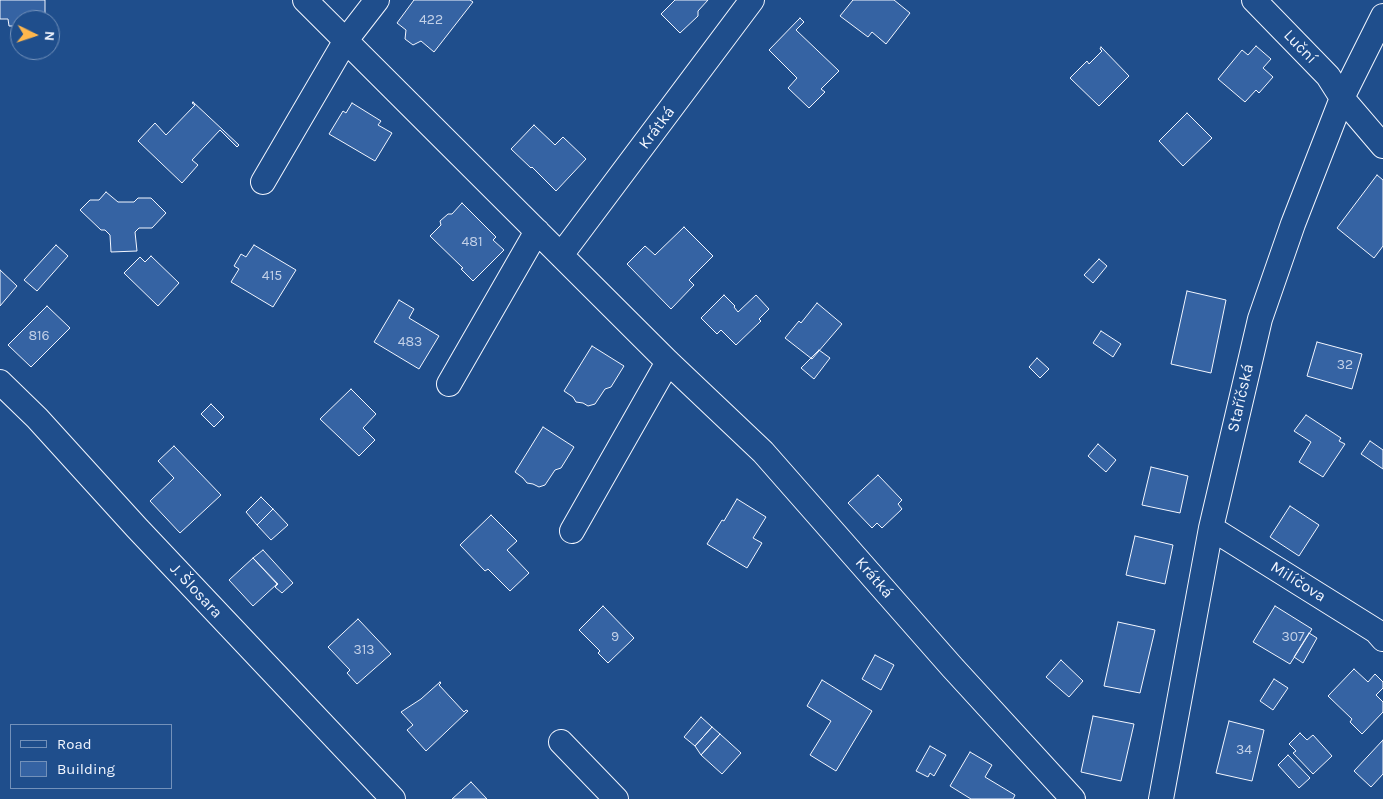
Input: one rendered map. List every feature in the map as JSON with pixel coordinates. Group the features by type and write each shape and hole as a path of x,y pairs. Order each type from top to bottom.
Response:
{"street":[{"name":"Krátká","path":"305,0 668,362 763,452 952,667 1073,799"},
{"path":"263,182 346,40 377,0"},
{"name":"Krátká","path":"561,255 752,0"},
{"name":"Luční","path":"1254,0 1328,76 1342,98 1383,146"},
{"name":"Staříčská","path":"1161,799 1211,528 1260,319 1293,224 1342,98 1383,16"},
{"path":"449,384 537,231"},
{"path":"572,530 668,362"},
{"name":"J. Šlosara","path":"0,382 37,418 137,528 393,799"},
{"name":"Milíčova","path":"1211,528 1376,631 1383,639"},
{"path":"561,742 616,799"}],"building":[{"path":"0,0 45,0 45,10 10,10 10,26 8,19 0,19"},
{"path":"414,0 470,0 473,2 434,52 421,41 413,45 405,39 406,30 397,23"},
{"path":"675,0 708,0 698,11 698,16 680,33 661,14"},
{"path":"853,0 894,0 910,13 886,44 872,32 868,37 840,16"},
{"path":"800,18 804,22 796,30 839,71 821,89 825,92 809,108 788,88 797,78 769,50"},
{"path":"1256,46 1271,59 1263,68 1273,77 1259,93 1256,90 1245,102 1218,79 1242,50 1248,55"},
{"path":"1101,47 1129,76 1099,106 1070,78 1087,61 1089,64 1102,51"},
{"path":"193,102 239,145 237,147 220,130 192,160 198,165 182,183 138,141 155,123 166,135 195,105"},
{"path":"352,103 381,121 378,125 392,133 375,161 329,134 343,111 346,113"},
{"path":"1187,113 1212,138 1183,166 1159,141"},
{"path":"534,125 555,145 563,137 586,159 556,191 511,149"},
{"path":"1377,175 1383,180 1383,246 1374,258 1337,228"},
{"path":"106,192 118,202 134,202 138,198 151,198 166,213 152,228 139,228 135,232 137,251 111,252 110,235 105,230 101,230 80,210 90,200 99,200"},
{"path":"462,203 496,237 493,240 504,250 473,281 461,269 463,268 430,236 441,225 440,221 448,214 452,214"},
{"path":"684,227 713,256 689,280 694,285 671,309 627,264 645,246 655,255"},
{"path":"56,245 68,256 37,291 24,280"},
{"path":"254,245 296,270 273,307 231,282 239,269 234,266 241,254 246,257"},
{"path":"151,256 179,283 158,306 124,273 140,257 145,262"},
{"path":"1099,259 1107,266 1093,283 1084,275"},
{"path":"0,270 17,286 0,306"},
{"path":"1187,291 1226,300 1211,373 1171,364"},
{"path":"724,295 738,312 756,295 769,309 759,319 761,321 736,345 721,330 717,334 701,318"},
{"path":"399,300 414,309 409,318 439,336 419,369 374,342"},
{"path":"817,303 842,324 812,359 785,338 799,321 801,323"},
{"path":"47,306 70,328 31,367 8,345"},
{"path":"1101,331 1121,344 1113,357 1093,343"},
{"path":"1317,342 1362,354 1352,389 1307,376"},
{"path":"592,346 624,366 611,387 605,389 595,404 588,406 576,402 573,397 564,391"},
{"path":"819,350 830,358 814,379 801,368"},
{"path":"1037,358 1049,369 1040,378 1029,367"},
{"path":"351,389 376,414 363,428 375,440 359,456 320,419"},
{"path":"211,404 224,417 214,427 201,414"},
{"path":"1306,415 1341,438 1339,441 1345,444 1323,477 1299,462 1311,442 1294,431"},
{"path":"543,427 574,447 561,468 555,470 545,485 539,487 527,483 515,472"},
{"path":"1370,441 1383,450 1383,469 1361,454"},
{"path":"1098,444 1116,460 1106,472 1088,456"},
{"path":"174,446 221,495 180,533 150,501 174,478 158,461"},
{"path":"1151,467 1188,476 1180,513 1142,505"},
{"path":"878,475 902,500 898,504 902,509 882,528 877,523 872,528 848,503"},
{"path":"261,497 273,509 257,525 246,512"},
{"path":"737,499 766,517 753,538 762,543 747,568 707,544"},
{"path":"1290,506 1319,525 1299,556 1270,537"},
{"path":"273,509 288,525 271,540 257,525"},
{"path":"491,515 517,541 507,550 529,573 510,591 488,569 485,571 460,545"},
{"path":"1135,536 1173,545 1165,584 1126,575"},
{"path":"263,550 293,583 282,593 275,587 278,584 253,558"},
{"path":"253,558 277,584 253,606 229,580"},
{"path":"603,606 634,638 608,663 598,653 600,651 579,630"},
{"path":"1275,606 1312,629 1290,664 1253,642"},
{"path":"358,619 391,654 357,684 347,673 350,670 328,647"},
{"path":"1118,622 1155,630 1140,693 1104,686"},
{"path":"1309,633 1317,638 1303,663 1294,657"},
{"path":"875,655 894,665 881,690 862,679"},
{"path":"1061,660 1083,681 1069,697 1046,677"},
{"path":"1354,669 1368,682 1375,674 1383,682 1383,688 1376,695 1383,702 1383,712 1362,734 1350,722 1352,719 1328,696"},
{"path":"1274,679 1288,688 1273,710 1260,701"},
{"path":"822,680 872,711 836,771 810,755 831,721 807,706"},
{"path":"440,682 439,685 464,712 468,711 426,751 407,730 413,725 401,712 421,699"},
{"path":"1093,716 1134,724 1121,781 1081,772"},
{"path":"701,717 712,727 695,746 684,737"},
{"path":"1229,721 1264,730 1252,781 1216,773"},
{"path":"712,727 720,734 701,755 695,746"},
{"path":"1300,733 1307,740 1313,735 1332,756 1313,774 1293,753 1296,751 1289,744"},
{"path":"720,734 741,753 722,774 701,755"},
{"path":"1383,740 1383,774 1371,787 1354,771"},
{"path":"930,746 946,755 934,776 930,773 928,777 916,771"},
{"path":"970,752 992,765 985,777 1015,795 1013,799 971,799 950,786"},
{"path":"1288,755 1310,778 1299,788 1278,765"},
{"path":"471,782 487,799 452,799"}]}
